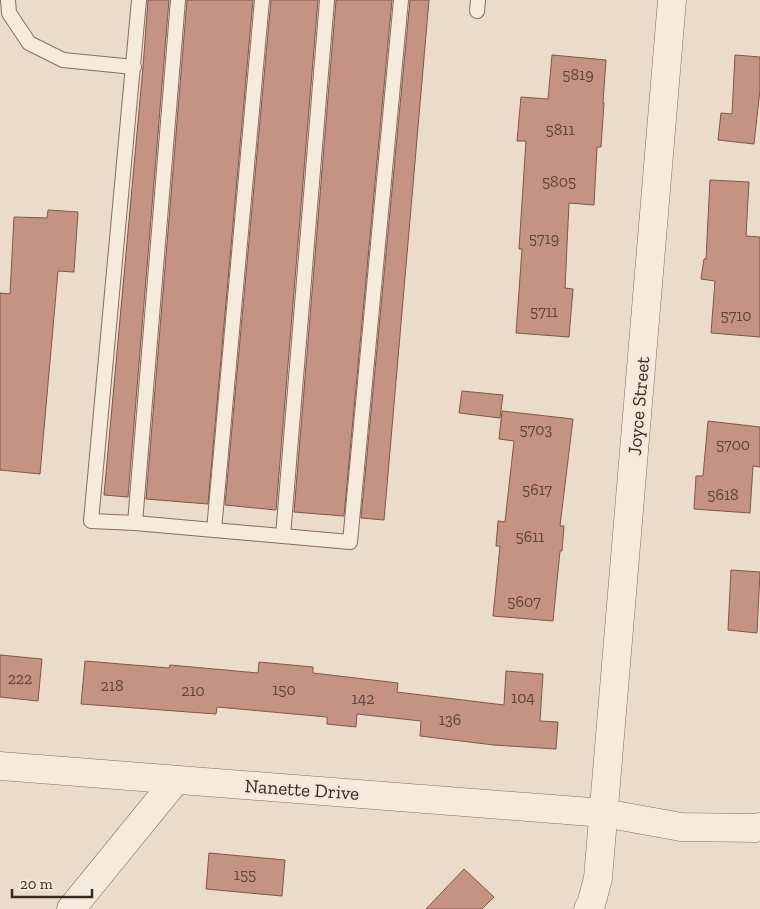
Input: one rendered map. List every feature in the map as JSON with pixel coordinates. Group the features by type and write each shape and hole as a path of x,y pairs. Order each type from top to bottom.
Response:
{"street":[{"name":"Joyce Street","path":"588,909 598,878 672,0"},
{"name":"Nanette Drive","path":"0,766 604,813 682,827 755,828 760,826"},
{"path":"71,909 176,780"}],"lane":[{"path":"8,0 9,13 29,43 63,60 134,67"},
{"path":"139,0 91,521 135,523 350,542 400,0"},
{"path":"135,523 178,0"},
{"path":"214,530 262,0"},
{"path":"283,536 327,0"}],"building":[{"path":"148,0 169,0 128,497 104,495"},
{"path":"187,0 253,0 208,504 146,499"},
{"path":"271,0 318,0 276,510 225,505"},
{"path":"336,0 392,0 344,516 294,512"},
{"path":"410,0 429,0 384,520 361,518"},
{"path":"552,55 606,60 601,147 597,147 594,205 569,203 565,288 573,289 569,337 516,333 522,249 519,249 526,141 517,141 521,97 548,99"},
{"path":"735,55 760,57 760,90 754,144 718,140 721,113 732,114"},
{"path":"710,180 749,182 746,236 760,237 760,337 711,333 715,281 701,279 704,259 706,259"},
{"path":"48,210 78,212 74,272 58,271 40,474 0,470 0,293 10,294 14,217 47,218"},
{"path":"462,391 503,395 500,418 459,413"},
{"path":"502,411 573,419 560,526 564,526 553,621 493,616 500,546 496,546 498,521 505,522 514,441 499,439"},
{"path":"708,421 760,427 760,467 753,466 750,513 694,509 696,476 703,476"},
{"path":"731,570 760,572 757,633 728,630"},
{"path":"0,655 42,659 38,701 0,697"},
{"path":"85,661 169,668 170,665 258,673 259,662 313,667 313,673 398,683 397,692 504,705 506,671 543,674 540,721 558,722 556,749 494,745 420,736 421,721 357,714 356,727 327,724 327,717 217,707 216,714 81,704"},
{"path":"209,853 285,860 282,896 206,889"},
{"path":"464,869 494,897 482,909 426,909"}]}
